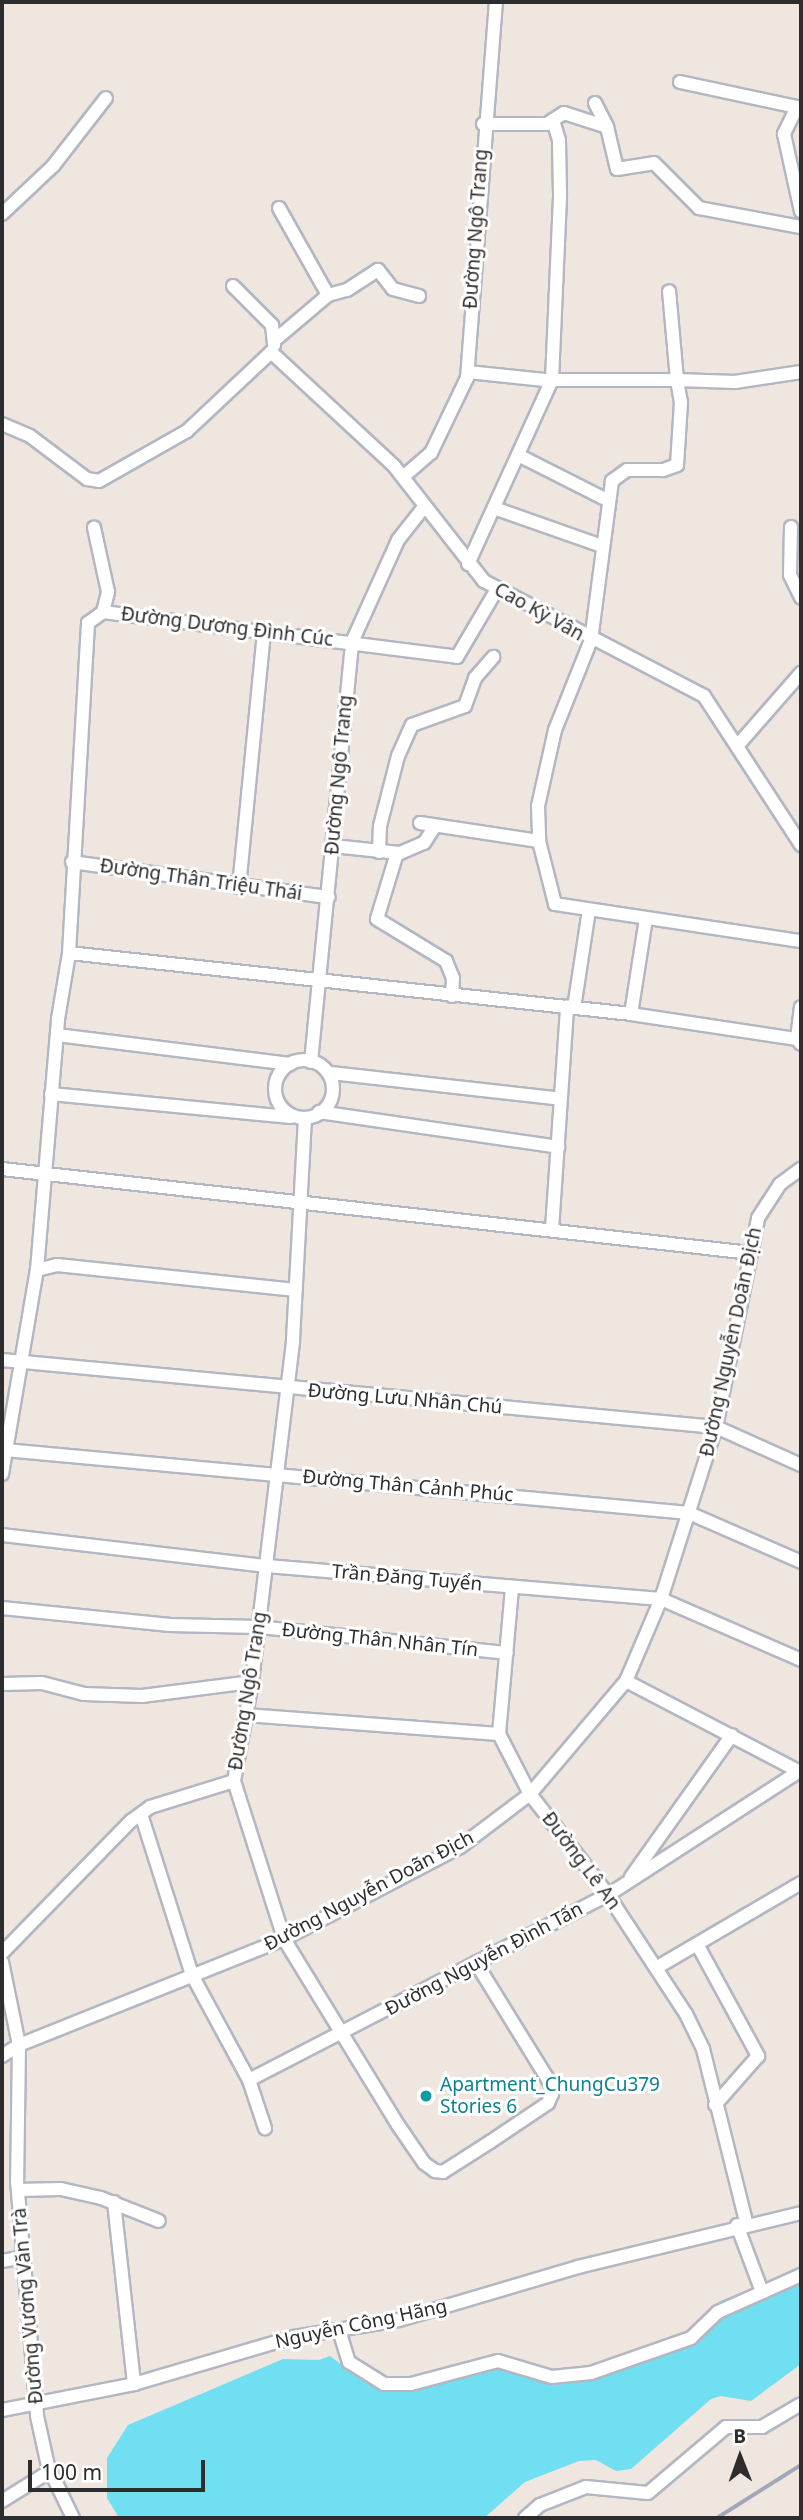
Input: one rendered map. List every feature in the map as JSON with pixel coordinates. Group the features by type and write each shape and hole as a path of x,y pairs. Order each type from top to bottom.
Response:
{"street":[{"name":"Đường Ngô Trang","path":"403,477 430,453 468,372 483,124 496,2"},
{"path":"680,82 797,107 784,134 801,211"},
{"path":"2,214 54,166 106,98"},
{"path":"595,103 607,127 617,169 653,163 699,208 801,227"},
{"path":"483,124 553,120 564,113 607,127"},
{"path":"468,564 552,380 560,194 559,140 553,120"},
{"path":"279,208 328,295"},
{"path":"2,424 30,436 87,480 99,481 187,431 328,295 347,290 378,270 393,289 419,296"},
{"name":"Cao Kỳ Vân","path":"233,286 272,325 273,346 403,477 468,564 497,590 591,640 555,730 538,806 540,841 555,904 801,941"},
{"path":"669,290 681,402 677,465 663,470 627,470 612,481 591,640 695,688 738,745 801,845"},
{"path":"468,372 552,380 735,382 801,372"},
{"path":"518,455 609,501"},
{"name":"Đường Ngô Trang","path":"311,1062 352,642 398,540 424,507"},
{"path":"494,508 602,546"},
{"path":"791,527 790,575 801,598"},
{"path":"2,1474 37,1270 51,1094 69,953 72,862 88,623 103,612 108,592 94,528"},
{"name":"Đường Dương Đình Cúc","path":"103,612 457,657 497,590"},
{"path":"239,887 264,632"},
{"path":"379,852 380,825 398,756 412,725 465,706 475,678 493,657"},
{"path":"738,745 801,673"},
{"path":"420,824 540,841"},
{"path":"333,846 397,853 424,844 435,826"},
{"path":"397,853 377,919 446,961 453,978 452,996"},
{"name":"Đường Thân Triệu Thái","path":"72,862 239,887 329,897"},
{"path":"552,1229 561,1099 571,1008 589,910"},
{"path":"631,1014 646,918"},
{"path":"69,953 320,983 631,1014 799,1041 801,1007"},
{"path":"57,1035 290,1064 311,1062 331,1073 561,1099"},
{"path":"290,1064 279,1075 275,1091 291,1117"},
{"path":"51,1094 305,1118 319,1112 331,1098 331,1073"},
{"path":"319,1112 558,1147"},
{"name":"Đường Ngô Trang","path":"305,1118 293,1342 252,1682 234,1781 284,1939 424,2163 443,2172 548,2103 552,2094 552,2086 476,1963"},
{"path":"2,1169 751,1253"},
{"name":"Đường Nguyễn Doãn Địch","path":"2,2056 19,2045 284,1939 460,1847 530,1794 626,1681 661,1599 716,1427 751,1253 765,1201 801,1169"},
{"path":"37,1270 57,1265 296,1290"},
{"name":"Đường Lưu Nhân Chú","path":"2,1360 19,1364 716,1427 801,1465"},
{"name":"Đường Thân Cảnh Phúc","path":"5,1450 690,1513 801,1562"},
{"name":"Trần Đăng Tuyển","path":"2,1535 267,1566 661,1599 801,1660"},
{"path":"244,1715 499,1734 512,1588"},
{"name":"Đường Thân Nhân Tín","path":"2,1608 170,1625 259,1627 507,1653"},
{"path":"626,1681 801,1771"},
{"path":"2,1684 42,1683 84,1694 142,1696 252,1682"},
{"name":"Đường Lê An","path":"499,1734 530,1794 608,1895 656,1968 703,2049 742,2225 762,2292"},
{"path":"626,1883 732,1735"},
{"name":"Đường Nguyễn Đình Tấn","path":"249,2080 608,1895 801,1771"},
{"path":"2,1953 150,1807 234,1781"},
{"path":"141,1814 192,1975 249,2080 265,2128"},
{"path":"656,1968 801,1883"},
{"path":"697,1944 758,2056 715,2105"},
{"name":"Đường Vương Văn Trà","path":"2,1962 19,2045 18,2190 36,2400 50,2471 73,2518"},
{"path":"18,2190 61,2189 114,2202 159,2221"},
{"path":"114,2202 134,2384"},
{"name":"Nguyễn Công Hãng","path":"2,2410 36,2400 134,2384 293,2337 399,2320 742,2225 801,2213"},
{"path":"2,2261 24,2257"},
{"path":"339,2330 349,2361 384,2384 411,2384 498,2361 552,2377 578,2375 691,2338 718,2312 801,2275"},
{"path":"526,2518 540,2505 586,2487 648,2493 726,2427 762,2427 801,2404"},
{"path":"2,2501 50,2471"}],"water":[{"path":"801,2271 801,2364 751,2401 721,2396 711,2399 631,2469 616,2471 596,2460 579,2461 525,2482 484,2518 119,2518 107,2498 107,2458 128,2425 283,2359 319,2360 330,2356 366,2383 399,2381 480,2360 554,2377 664,2345 688,2333 720,2301"}],"railway":[{"path":"717,2518 801,2465"}],"place":[{"name":"Apartment_ChungCu379 Stories 6","path":"426,2096"}]}
